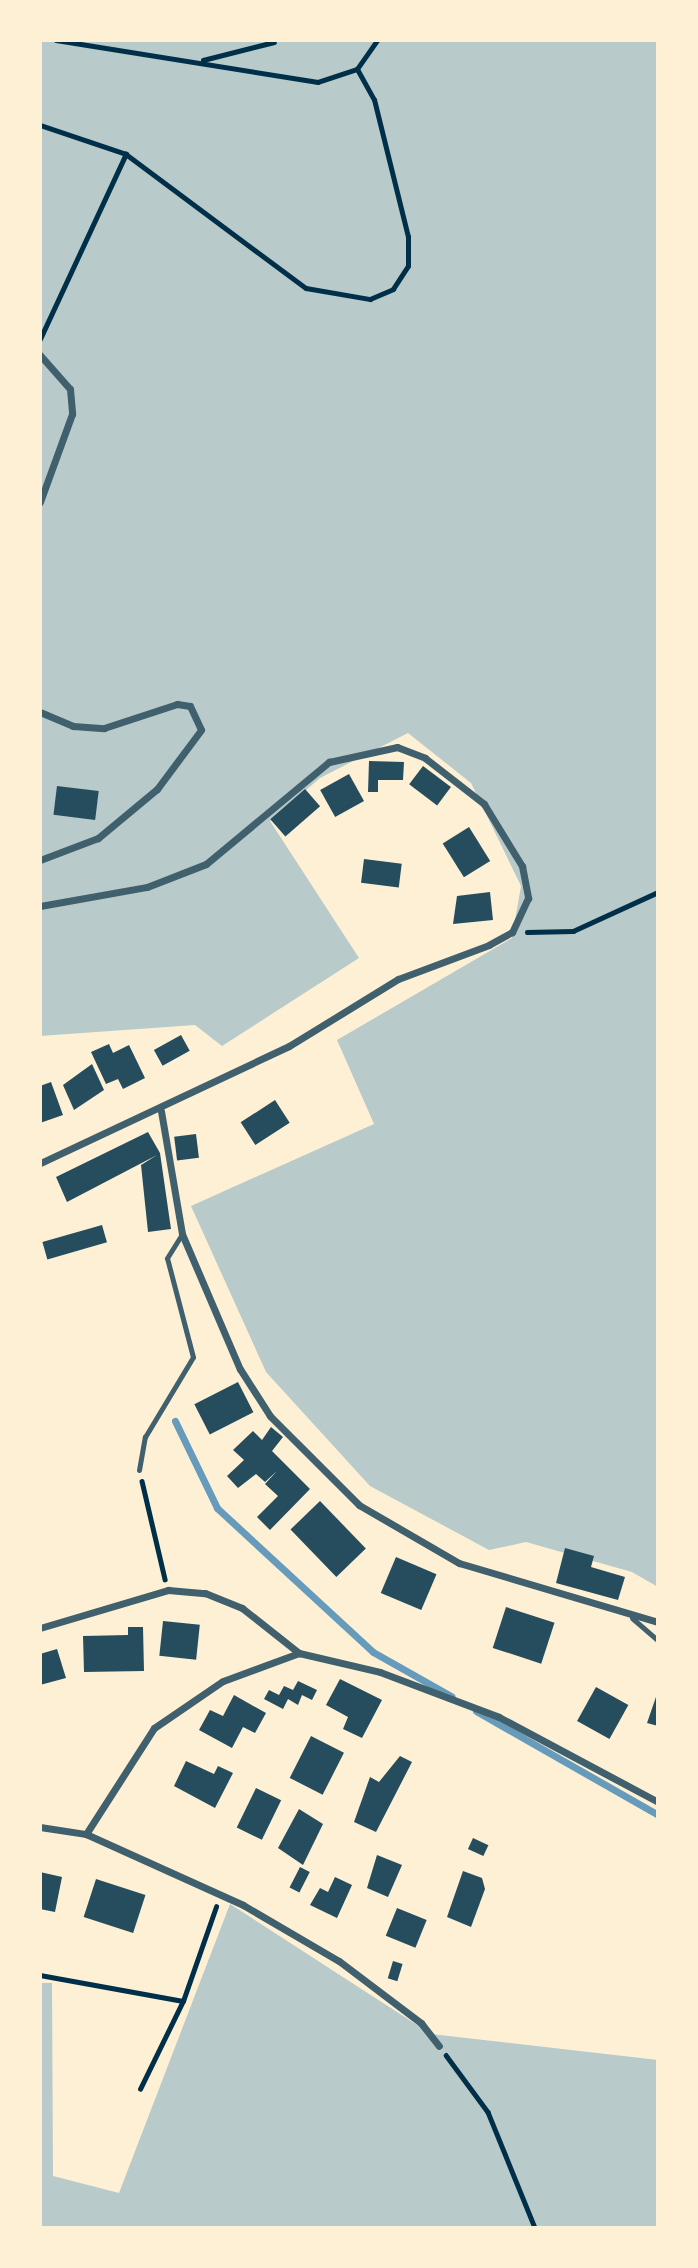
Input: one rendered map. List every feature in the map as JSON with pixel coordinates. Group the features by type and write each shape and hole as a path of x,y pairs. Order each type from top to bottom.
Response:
{"street":[{"path":"40,355 70,389 72,414 40,502"},
{"path":"40,712 73,726 104,728 177,704 190,706 201,730 158,789 98,838 40,860"},
{"path":"40,906 147,887 206,864 329,762 397,747 425,758 484,804 522,866 528,898 512,932 398,979 289,1046 161,1111 131,1116 40,1163"},
{"path":"161,1111 182,1234 240,1369 270,1416 359,1505 459,1563 632,1618 658,1622"},
{"path":"40,1628 168,1590 205,1593 242,1608 299,1653 380,1672 499,1717 658,1802"},
{"path":"86,1834 154,1728 223,1681 299,1653"},
{"path":"40,1827 86,1834 221,1894 340,1961 421,2023 439,2046"}],"lane":[{"path":"139,1470 145,1437 193,1357 167,1258 182,1234"},
{"path":"632,1618 658,1641"}],"path":[{"path":"56,40 318,82 357,69 377,40"},
{"path":"198,61 274,41"},
{"path":"40,125 126,155 306,288 370,299 393,289 408,266 408,237 374,100 357,69"},
{"path":"40,339 126,155"},
{"path":"512,932 573,931 658,892"},
{"path":"139,1470 161,1561"},
{"path":"140,2089 183,2001 221,1894"},
{"path":"40,1975 183,2001"},
{"path":"439,2046 488,2112 535,2228"}],"shaded area":[{"path":"40,40 658,40 658,1587 632,1572 526,1542 489,1550 370,1486 266,1372 191,1206 374,1124 337,1040 512,938 521,886 471,783 408,733 320,778 270,821 359,958 222,1046 195,1025 40,1036"},
{"path":"230,1904 431,2034 658,2060 658,2228 40,2228 40,1983 52,1983 53,2176 119,2193"}],"building":[{"path":"369,761 404,762 403,780 378,780 378,792 368,792"},
{"path":"423,766 451,787 437,805 409,784"},
{"path":"349,774 364,801 335,817 320,790"},
{"path":"57,786 99,791 95,820 53,815"},
{"path":"305,789 320,806 285,837 270,819"},
{"path":"469,827 490,861 464,877 443,843"},
{"path":"364,859 402,864 399,887 361,883"},
{"path":"490,892 493,920 453,924 457,896"},
{"path":"181,1035 190,1051 163,1066 154,1050"},
{"path":"109,1044 113,1053 129,1045 145,1078 123,1089 118,1079 106,1084 91,1052"},
{"path":"92,1064 104,1090 74,1110 63,1085"},
{"path":"51,1082 63,1115 40,1123 40,1086"},
{"path":"275,1100 290,1123 255,1145 241,1122"},
{"path":"148,1132 160,1153 171,1229 148,1232 141,1165 157,1155 67,1202 56,1177"},
{"path":"196,1134 199,1158 177,1161 174,1137"},
{"path":"102,1225 107,1242 47,1259 42,1242"},
{"path":"238,1382 253,1412 210,1435 194,1404"},
{"path":"271,1427 283,1437 272,1451 310,1489 270,1530 257,1517 278,1496 265,1484 277,1471 265,1482 256,1474 238,1488 227,1476 244,1460 233,1450 253,1431 262,1440"},
{"path":"320,1501 366,1548 336,1577 291,1529"},
{"path":"565,1548 594,1556 591,1567 625,1577 618,1600 556,1583"},
{"path":"396,1557 437,1574 421,1610 381,1593"},
{"path":"506,1607 555,1623 541,1664 493,1648"},
{"path":"163,1621 200,1625 196,1660 159,1656"},
{"path":"128,1627 143,1627 144,1671 84,1672 83,1636 128,1635"},
{"path":"57,1649 66,1678 40,1685 40,1654"},
{"path":"340,1679 382,1700 362,1738 343,1729 348,1717 326,1705"},
{"path":"298,1681 317,1690 312,1700 302,1695 298,1705 288,1699 283,1709 264,1699 269,1690 279,1695 284,1686 293,1690"},
{"path":"596,1687 628,1705 609,1739 577,1721"},
{"path":"658,1694 658,1726 647,1723"},
{"path":"234,1695 266,1713 255,1733 243,1727 232,1748 199,1730 210,1710 223,1716"},
{"path":"311,1736 344,1753 323,1795 290,1778"},
{"path":"400,1756 412,1762 376,1832 354,1822 370,1777 379,1782"},
{"path":"186,1761 214,1774 218,1766 233,1773 215,1808 174,1786"},
{"path":"256,1788 281,1800 262,1840 237,1828"},
{"path":"299,1809 323,1824 303,1865 278,1848"},
{"path":"473,1838 488,1845 483,1856 468,1849"},
{"path":"377,1855 402,1865 388,1897 367,1888"},
{"path":"300,1867 310,1872 299,1892 290,1887"},
{"path":"463,1871 482,1878 485,1889 471,1927 447,1917"},
{"path":"40,1872 62,1877 55,1912 40,1909"},
{"path":"335,1877 352,1885 337,1918 310,1905 320,1888 328,1892"},
{"path":"96,1879 145,1895 133,1933 84,1917"},
{"path":"397,1908 427,1920 415,1948 386,1936"},
{"path":"393,1961 403,1964 397,1981 388,1978"}],"waterway":[{"path":"175,1421 217,1508 373,1652 451,1696"},
{"path":"476,1711 658,1815"}]}
